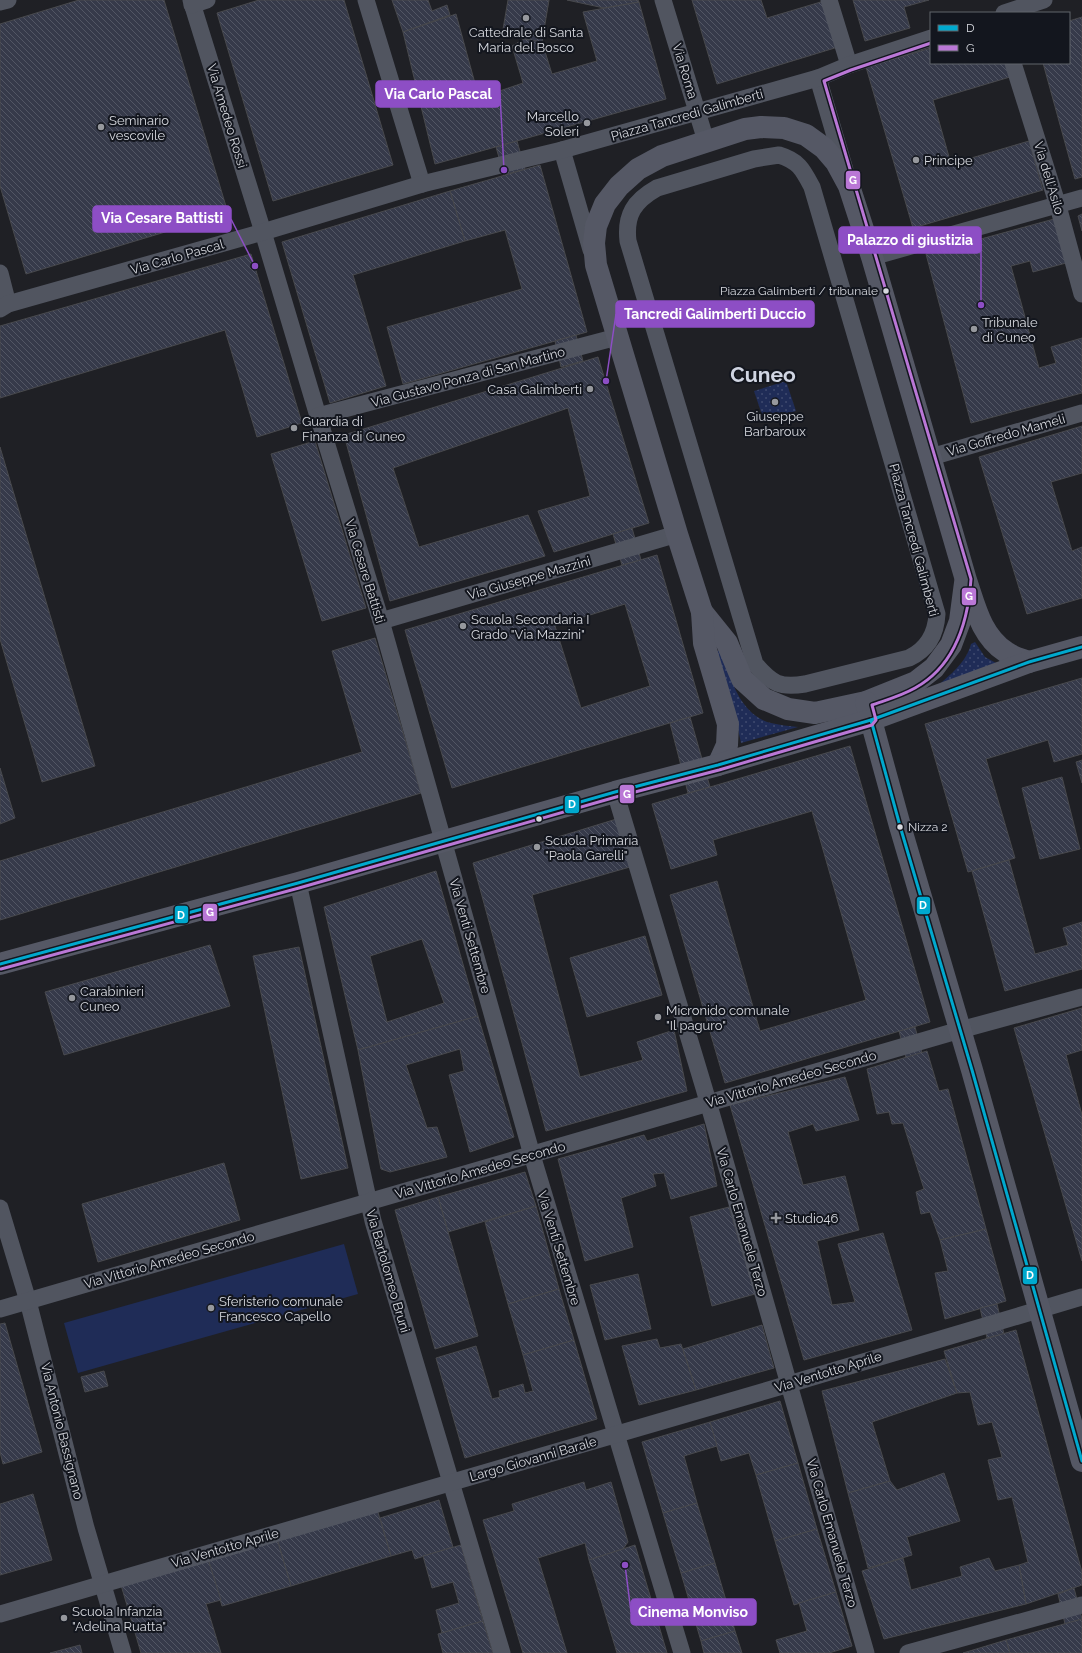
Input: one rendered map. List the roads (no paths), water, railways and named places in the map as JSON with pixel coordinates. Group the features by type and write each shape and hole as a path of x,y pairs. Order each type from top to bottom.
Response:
{"street":[{"path":"0,2 8,0"},
{"path":"366,0 422,184"},
{"name":"Via Roma","path":"663,0 706,141"},
{"path":"829,0 849,65"},
{"path":"1007,12 1044,0"},
{"name":"Via Amedeo Rossi","path":"197,2 263,232"},
{"path":"818,78 849,65 930,38"},
{"name":"Via dell'Asilo","path":"1014,64 1058,206 1082,294"},
{"name":"Piazza Tancredi Galimberti","path":"718,765 727,745 728,724 704,642 702,612 617,337 562,150 818,78 931,457 966,580 983,629 1006,653 1029,662"},
{"name":"Piazza Tancredi Galimberti","path":"596,265 594,243 596,226 605,204 619,186 638,169 662,156 706,141 761,127 784,128 806,135 824,148 836,162 849,186"},
{"name":"Via Carlo Pascal","path":"4,306 263,232 422,184 562,150"},
{"name":"Piazza Tancredi Galimberti","path":"779,155 791,159 803,170 812,187 937,614 936,628 930,640 918,653 902,659 806,684 789,686 777,683 765,676 755,664 628,241 626,226 630,215 637,204 647,194 657,188 669,184 766,156 779,155"},
{"path":"872,258 1082,198"},
{"name":"Via Cesare Battisti","path":"263,232 381,622 443,841"},
{"path":"0,273 4,306"},
{"name":"Via Gustavo Ponza di San Martino","path":"318,416 617,337"},
{"name":"Via Goffredo Mameli","path":"931,457 1082,413"},
{"name":"Via Giuseppe Mazzini","path":"381,622 677,534"},
{"name":"Piazza Tancredi Galimberti","path":"702,612 727,643 742,680 764,699 788,709 814,713 869,711 916,682 934,668 954,639 960,621 966,580"},
{"path":"1029,662 1082,647"},
{"name":"Piazza Tancredi Galimberti","path":"718,765 869,711 1029,662"},
{"path":"869,711 900,826 1040,1309 1082,1461"},
{"path":"0,964 298,883 615,792 718,765"},
{"name":"Via Carlo Emanuele Terzo","path":"615,792 708,1104 866,1653"},
{"name":"Via Venti Settembre","path":"443,841 532,1155 682,1653"},
{"name":"Via Bartolomeo Bruni","path":"298,883 368,1202 502,1653"},
{"name":"Via Vittorio Amedeo Secondo","path":"0,1309 960,1030 1082,997"},
{"name":"Via Antonio Bassignano","path":"0,1208 28,1301 102,1584 123,1653"},
{"name":"Via Ventotto Aprile","path":"616,1435 1082,1297"},
{"name":"Largo Giovanni Barale","path":"451,1483 616,1435"},
{"name":"Via Ventotto Aprile","path":"0,1614 451,1483"},
{"path":"908,1653 1082,1605"}],"place":[{"name":"Cattedrale di Santa Maria del Bosco","path":"526,18"},
{"name":"Marcello Soleri","path":"587,123"},
{"name":"Seminario vescovile","path":"101,127"},
{"name":"Principe","path":"916,160"},
{"name":"Via Carlo Pascal","path":"504,170"},
{"name":"Via Cesare Battisti","path":"255,266"},
{"name":"Piazza Galimberti / tribunale","path":"886,291"},
{"name":"Palazzo di giustizia","path":"981,305"},
{"name":"Tribunale di Cuneo","path":"974,329"},
{"name":"Tancredi Galimberti Duccio","path":"606,381"},
{"name":"Casa Galimberti","path":"590,389"},
{"name":"Giuseppe Barbaroux","path":"775,402"},
{"name":"Guardia di Finanza di Cuneo","path":"294,428"},
{"name":"Scuola Secondaria I Grado \"Via Mazzini\"","path":"463,626"},
{"name":"Nizza 2","path":"900,827"},
{"name":"Scuola Primaria \"Paola Garelli\"","path":"537,847"},
{"name":"Carabinieri Cuneo","path":"72,998"},
{"name":"Micronido comunale \"Il paguro\"","path":"658,1017"},
{"name":"Studio46","path":"776,1218"},
{"name":"Sferisterio comunale Francesco Capello","path":"211,1308"},
{"name":"Cinema Monviso","path":"625,1565"},
{"name":"Scuola Infanzia \"Adelina Ruatta\"","path":"64,1618"}],"district":[{"name":"Cuneo","path":"763,374"}]}
